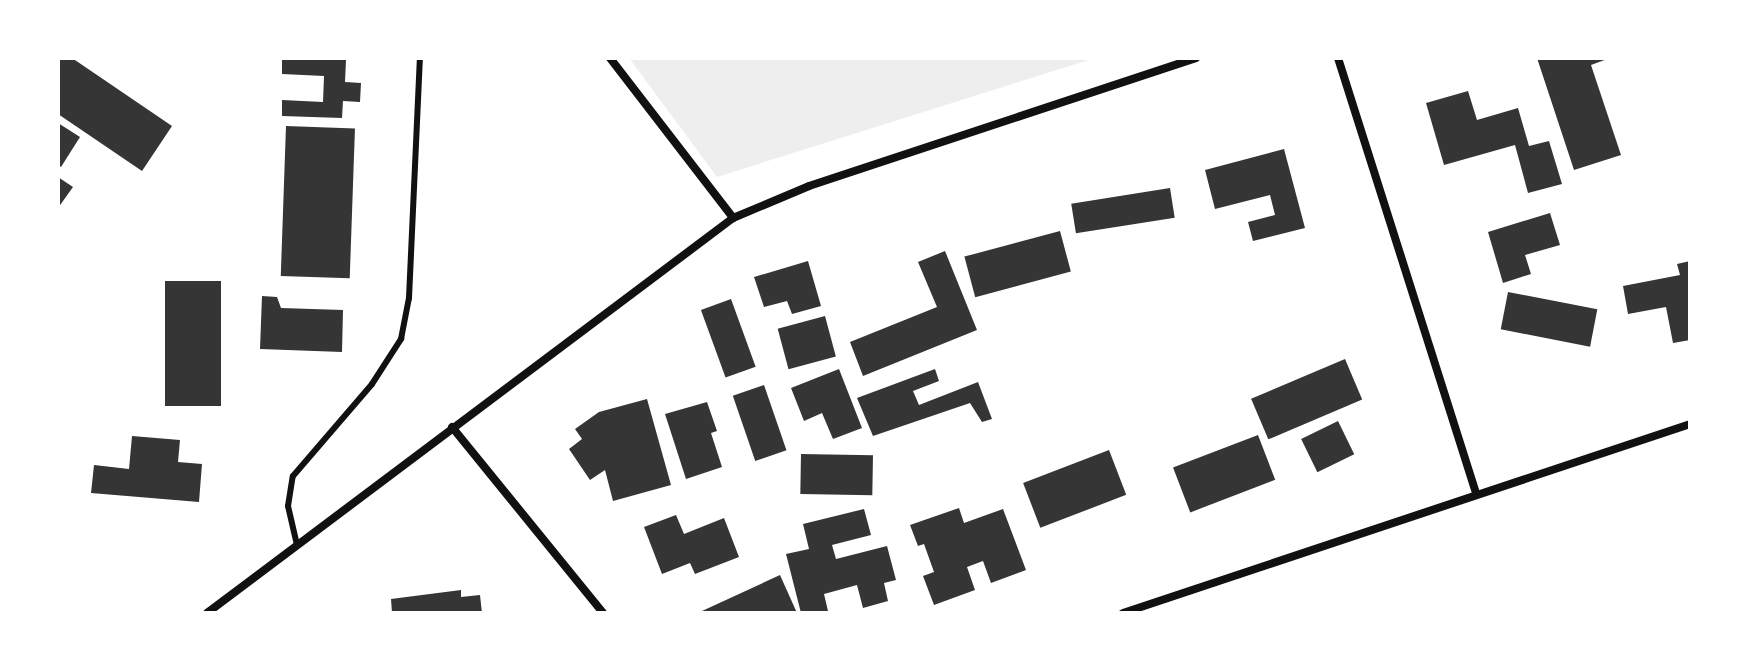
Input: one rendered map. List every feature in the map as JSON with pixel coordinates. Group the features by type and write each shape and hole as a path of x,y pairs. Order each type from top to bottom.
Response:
{"street":[{"path":"610,58 733,218"},
{"path":"207,613 733,218 809,186 1196,58"},
{"path":"1338,58 1476,494"},
{"path":"1123,613 1690,424"},
{"path":"452,427 603,613"}],"lane":[{"path":"297,545 288,506 293,476 372,384 401,339 409,298 420,58"}],"shaded area":[{"path":"629,58 1095,58 717,177"}],"building":[{"path":"58,58 72,58 172,126 142,171 58,114"},
{"path":"282,58 346,60 345,82 361,83 360,102 343,101 342,118 282,116 282,100 323,102 324,76 282,74"},
{"path":"1537,58 1610,58 1591,65 1621,155 1574,170"},
{"path":"1468,91 1477,120 1518,108 1529,146 1549,141 1562,184 1528,193 1515,145 1444,165 1426,103"},
{"path":"58,123 80,137 61,167 58,165"},
{"path":"286,126 355,128 350,278 281,276"},
{"path":"1284,149 1305,228 1253,241 1248,222 1275,215 1270,195 1215,209 1205,170"},
{"path":"58,177 73,187 58,208"},
{"path":"1170,188 1175,218 1076,233 1071,204"},
{"path":"1550,213 1560,245 1525,255 1531,274 1503,283 1488,232"},
{"path":"1060,231 1071,272 975,297 964,257"},
{"path":"945,251 977,330 863,376 850,342 937,307 918,262"},
{"path":"808,261 821,306 792,314 787,301 764,307 754,277"},
{"path":"1690,261 1690,340 1673,343 1666,307 1628,314 1623,286 1680,275 1677,264"},
{"path":"165,281 221,281 221,406 165,406"},
{"path":"1508,292 1597,309 1590,347 1501,329"},
{"path":"262,296 277,297 281,308 343,310 342,352 260,349"},
{"path":"731,299 756,367 726,378 701,310"},
{"path":"825,316 836,357 789,369 778,329"},
{"path":"1345,359 1362,400 1268,439 1251,399"},
{"path":"839,369 862,428 833,439 822,413 804,421 791,388"},
{"path":"935,369 939,381 913,391 919,405 978,382 992,419 982,422 970,403 873,436 857,398"},
{"path":"764,385 786,450 755,461 733,396"},
{"path":"647,399 671,485 613,501 605,470 590,480 569,449 582,439 575,429 599,412"},
{"path":"707,402 717,431 711,433 722,467 686,479 665,414"},
{"path":"1338,421 1354,454 1317,472 1301,439"},
{"path":"1258,435 1275,480 1190,512 1173,468"},
{"path":"132,436 180,440 178,462 202,464 199,502 91,493 94,465 129,469"},
{"path":"1109,450 1126,495 1040,528 1023,483"},
{"path":"801,454 873,455 872,495 800,494"},
{"path":"959,508 964,523 1003,509 1026,570 991,583 983,561 967,567 975,590 934,605 923,576 934,572 924,544 918,546 910,525"},
{"path":"864,509 871,535 832,545 836,559 887,546 896,580 884,583 888,601 863,608 857,585 824,594 828,611 801,613 786,554 809,549 803,524"},
{"path":"676,515 684,534 724,518 739,557 695,574 690,563 662,574 644,527"},
{"path":"780,575 797,613 702,611"},
{"path":"461,590 461,597 480,595 482,613 392,613 391,599"}]}
